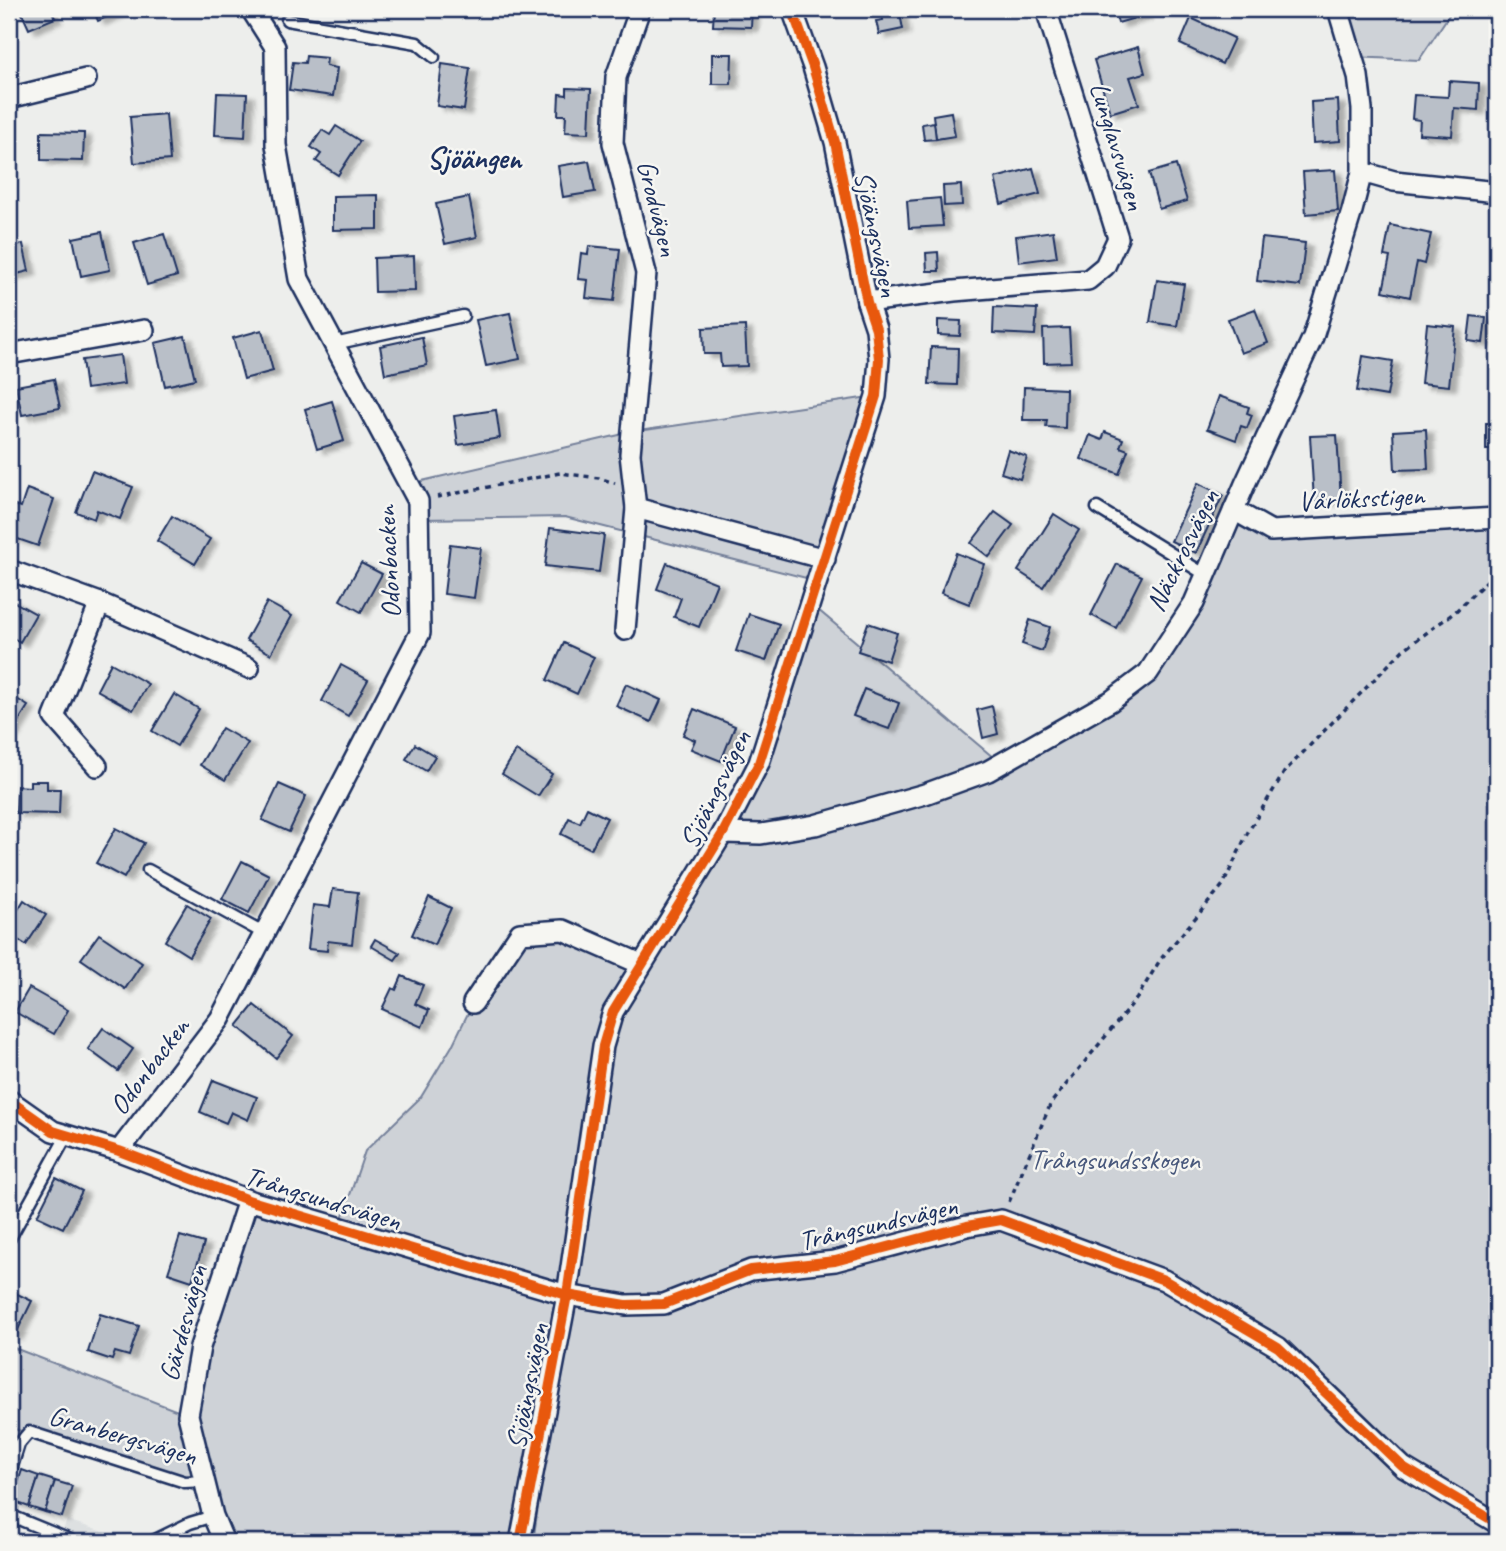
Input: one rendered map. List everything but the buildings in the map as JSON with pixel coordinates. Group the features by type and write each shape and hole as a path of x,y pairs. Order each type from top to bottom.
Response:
{"street":[{"name":"Odonbacken","path":"119,1151 220,1019 420,633 418,501 299,279 276,145 275,47 251,9"},
{"name":"Grodvägen","path":"625,630 635,499 630,454 646,273 613,143 616,78 640,9"},
{"name":"Sjöängsvägen","path":"520,1542 567,1295 603,1046 613,1012 723,833 759,763 876,396 879,359 876,329 867,302 835,142 813,67 792,9"},
{"name":"Lunglavsvägen","path":"867,302 954,291 1088,280 1105,266 1118,238 1046,9"},
{"name":"Näckrosvägen","path":"723,833 761,834 815,825 925,794 988,771 1111,701 1148,673 1194,603 1313,337 1352,211 1362,172 1362,109 1358,76 1338,9"},
{"path":"9,98 86,79"},
{"path":"1362,172 1394,181 1497,192"},
{"path":"9,354 144,330"},
{"path":"635,499 825,559"},
{"name":"Vårlöksstigen","path":"1234,510 1271,531 1497,518"},
{"path":"9,570 100,603 249,668"},
{"path":"97,766 54,717 100,603"},
{"path":"473,1003 520,933 562,930 641,964"},
{"name":"Trångsundsvägen","path":"9,1100 53,1132 119,1151 248,1200 567,1295 626,1305 664,1304 751,1269 835,1261 967,1226 1002,1220 1164,1280 1278,1347 1402,1467 1497,1523"},
{"name":"Gärdesvägen","path":"224,1542 213,1516 188,1415 200,1348 248,1200"}],"lane":[{"path":"287,20 418,43 434,57"},
{"path":"334,344 463,316"},
{"path":"1097,508 1206,575"},
{"path":"148,870 265,934"},
{"path":"10,1238 67,1135"},
{"name":"Granbergsvägen","path":"9,1476 19,1444 29,1432 185,1482 204,1481"},
{"path":"9,1515 72,1541"},
{"path":"150,1542 190,1523 213,1516"}],"path":[{"path":"418,501 560,474 598,478 635,499"},
{"path":"1002,1220 1051,1103 1137,998 1160,960 1223,885 1248,832 1285,771 1403,650 1455,612 1497,571"}],"shaded area":[{"path":"67,1520 133,1542 89,1542 62,1533"}],"green space":[{"path":"1338,9 1453,9 1419,60 1353,57"},
{"path":"876,396 818,581 565,517 418,519 409,484 632,432"},
{"name":"Trångsundsskogen","path":"1234,510 1271,531 1497,518 1497,1542 533,1542 567,1301 520,1542 224,1542 207,1495 9,1427 9,1346 188,1415 248,1200 339,1227 365,1151 421,1097 452,1046 473,1003 520,933 563,930 640,963 723,833 811,604 1000,763 1148,673"}],"cycle path":[{"path":"520,1542 567,1295 603,1046 613,1012 723,833 759,763 876,396 879,359 876,329 867,302 835,142 813,67 792,9"},
{"path":"9,1100 53,1131 119,1151 248,1200 567,1295 626,1305 664,1304 751,1270 835,1261 967,1226 1001,1220 1164,1280 1278,1347 1403,1467 1497,1523"}],"district":[{"name":"Sjöängen","path":"474,158"}]}
